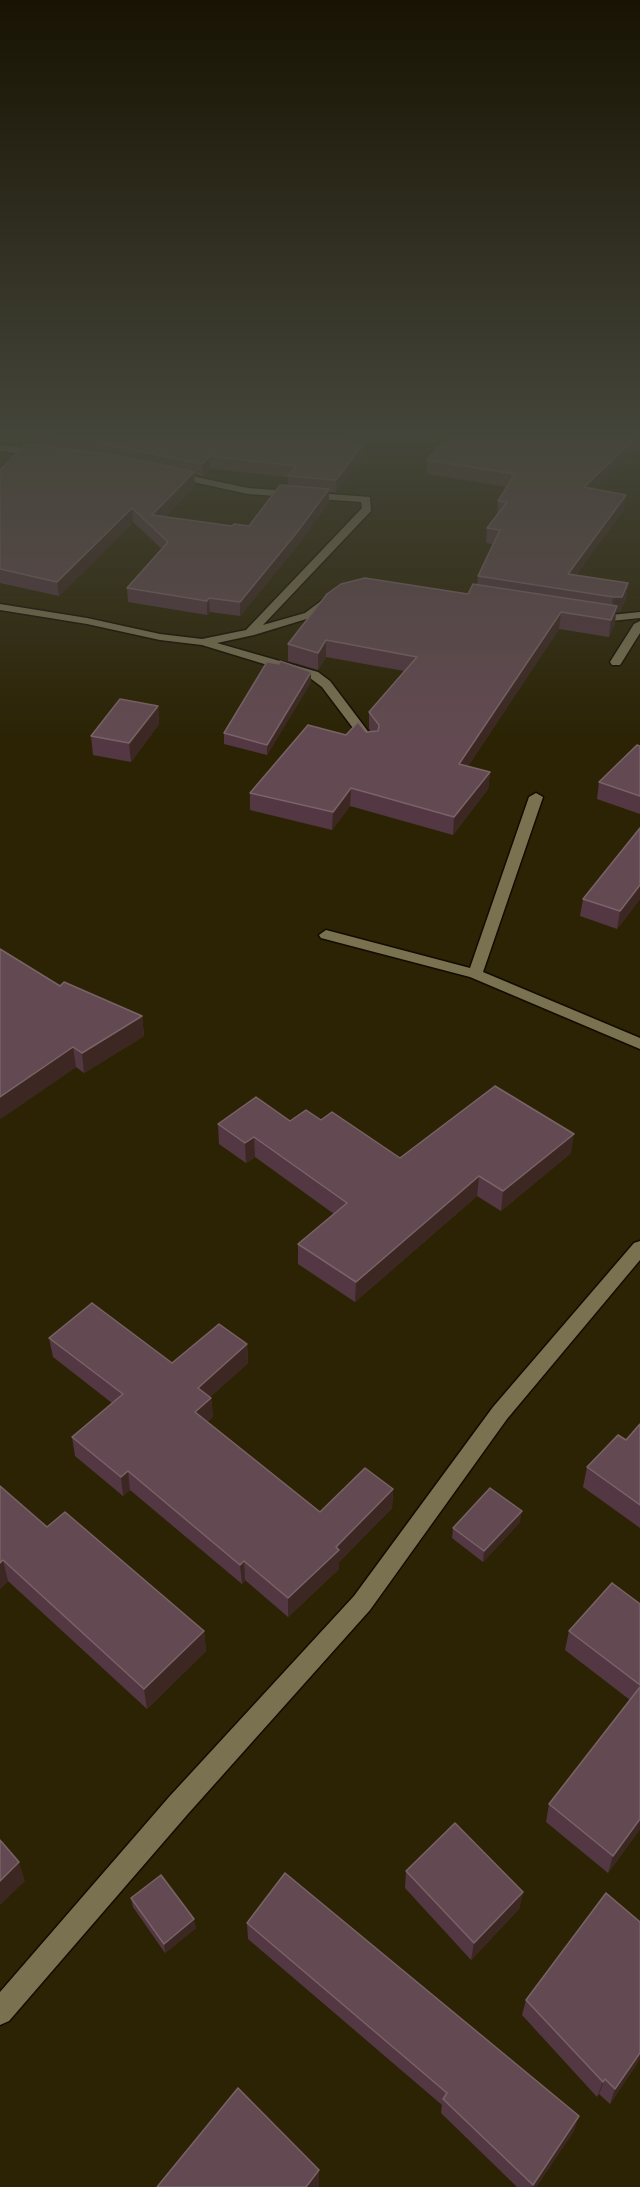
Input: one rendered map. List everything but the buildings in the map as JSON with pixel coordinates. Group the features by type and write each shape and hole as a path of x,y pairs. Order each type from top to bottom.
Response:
{"street":[{"path":"250,633 342,535"},
{"path":"202,642 250,633 309,615 336,595"},
{"path":"0,607 87,621 160,637 202,642 314,675 326,684 371,744"},
{"path":"577,612 611,618 640,615"},
{"path":"616,662 640,624"},
{"path":"475,974 536,797"},
{"path":"326,935 475,974 640,1044"},
{"path":"0,2012 178,1806 362,1603 500,1413 640,1248"}]}
